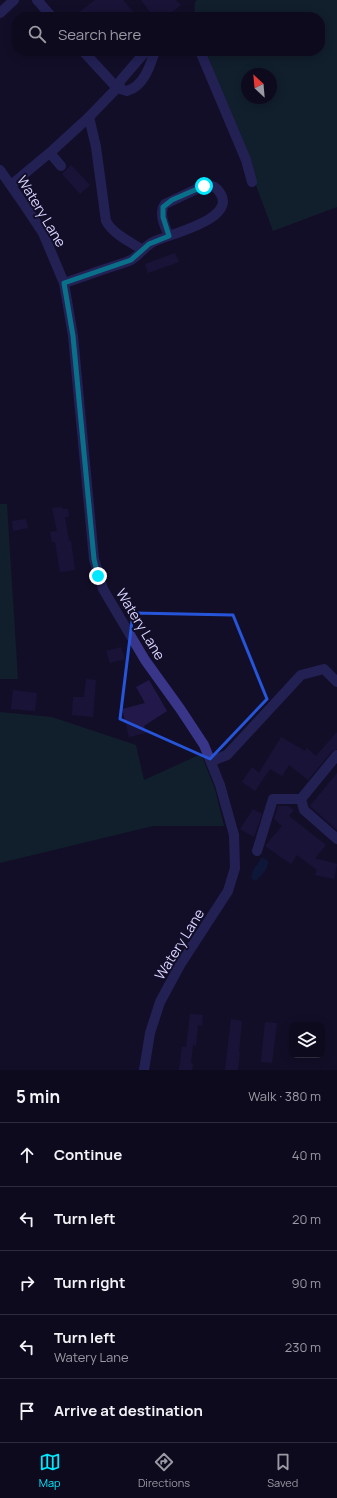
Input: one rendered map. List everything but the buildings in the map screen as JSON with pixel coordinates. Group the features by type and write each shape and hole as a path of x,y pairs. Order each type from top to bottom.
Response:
{"street":[{"path":"0,13 14,0"},
{"path":"37,0 48,12"},
{"path":"88,56 117,88 127,91 138,86 154,56"},
{"path":"11,185 50,153 89,117 117,88 121,80 142,56"},
{"path":"202,56 246,160 252,182"},
{"path":"89,117 96,147 106,221 114,231 142,250"},
{"path":"50,153 61,166"},
{"name":"Watery Lane","path":"0,170 43,233 64,283 73,336 94,559 98,576 103,589 145,660 204,745 212,761 234,835 235,868 228,891 180,965 160,1002 150,1033 144,1070"},
{"path":"64,283 131,260 149,244 193,227 216,215 222,205 220,193 216,188 210,185 204,186 165,204 162,212 169,236"},
{"path":"212,761 227,755 301,675 324,669 337,682"},
{"path":"301,799 337,755"},
{"path":"257,851 273,799 301,799"},
{"path":"301,799 304,810 337,839"}],"highlighted area":[{"path":"133,613 233,615 267,699 210,759 120,719"}],"green space":[{"path":"197,0 337,0 337,207 273,231 208,56 325,56 325,12 194,12 195,2"},
{"path":"0,504 7,504 18,679 0,679"},
{"path":"0,712 52,717 136,745 144,780 201,754 215,789 224,826 153,826 0,863"}],"water":[{"path":"262,857 268,861 268,864 264,872 256,881 251,878 252,874"}],"route":[{"path":"98,576 94,559 73,336 64,283 131,260 149,244 169,236 162,212 165,204 204,186"}]}
